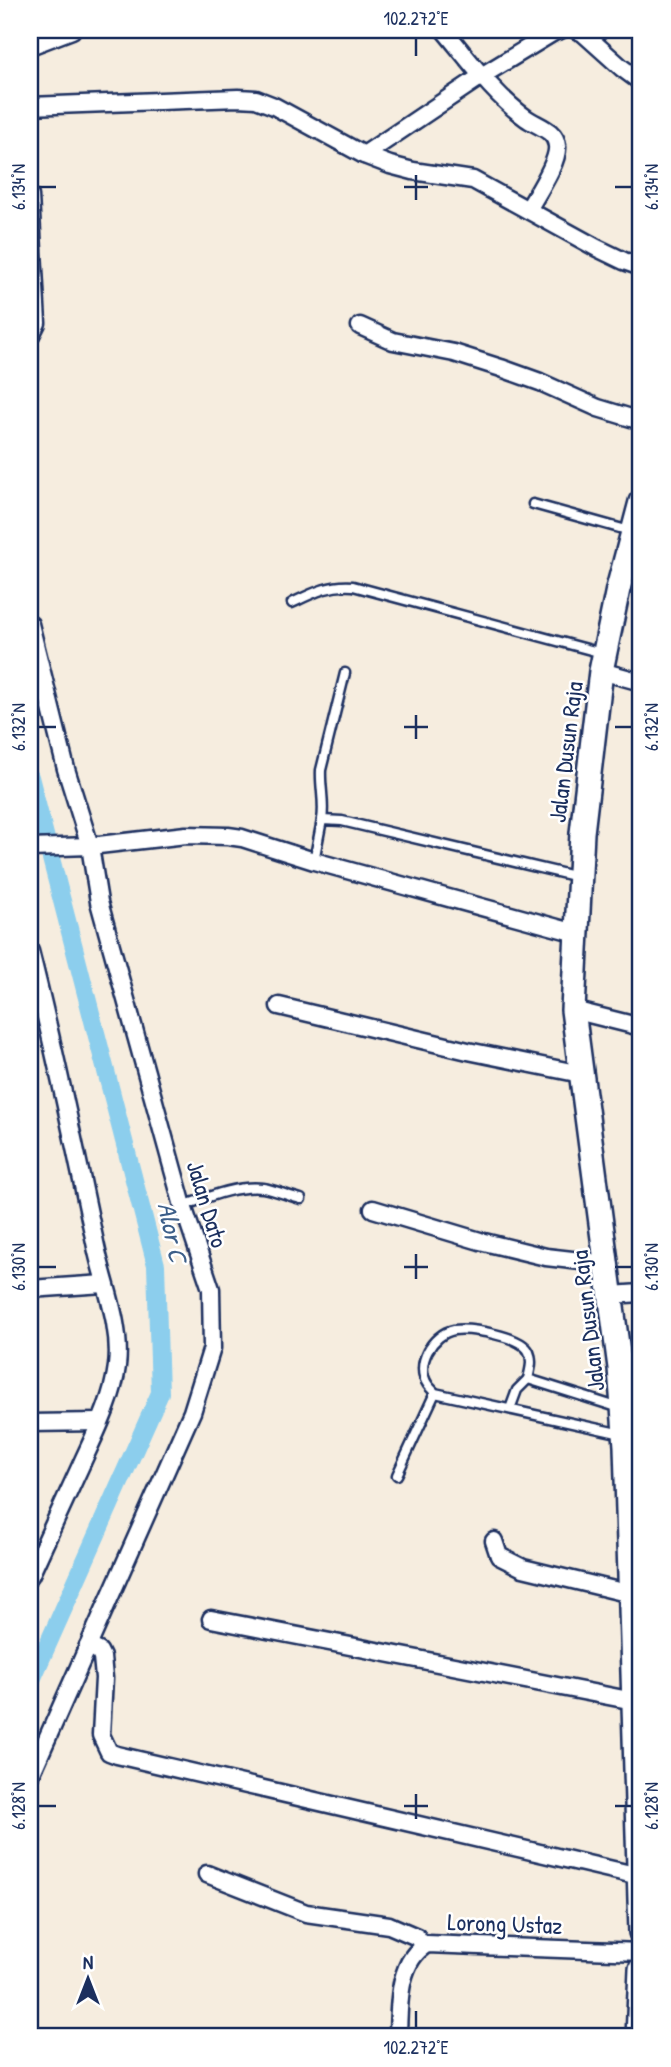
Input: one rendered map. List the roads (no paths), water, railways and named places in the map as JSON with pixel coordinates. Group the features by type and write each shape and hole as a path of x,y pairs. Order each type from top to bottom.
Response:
{"main road":[{"name":"Jalan Dusun Raja","path":"641,504 603,662 582,833 573,1010 611,1295 623,1409 631,1444 636,1595 634,1701 641,1932"},
{"path":"639,2037 641,1969"}],"street":[{"path":"30,47 72,30"},
{"path":"444,30 501,97 526,118 550,132 555,139 558,148 555,159 528,210"},
{"path":"364,155 482,75 561,30"},
{"path":"576,30 641,82"},
{"path":"30,106 256,99 364,155 413,171 473,180 624,261 641,267"},
{"path":"30,196 37,323 30,337"},
{"path":"360,326 393,341 454,353 501,368 598,408 641,421"},
{"name":"Jalan Dato","path":"30,624 99,902 183,1206 211,1289 212,1348 192,1412 30,1777"},
{"path":"603,662 641,682"},
{"path":"30,848 87,846 186,835 242,838 314,861 576,933"},
{"path":"30,951 56,1057 118,1343 112,1391 30,1576"},
{"path":"279,1006 468,1051 581,1074"},
{"path":"573,1010 641,1027"},
{"path":"373,1209 480,1241 546,1257 607,1264"},
{"path":"30,1289 104,1284"},
{"path":"611,1295 641,1293"},
{"path":"30,1423 100,1422"},
{"path":"494,1541 499,1556 523,1567 636,1595"},
{"path":"211,1619 634,1701"},
{"path":"88,1646 99,1651 102,1657 102,1735 109,1752 639,1876"},
{"path":"206,1874 306,1913 403,1929 417,1937 423,1946"},
{"name":"Lorong Ustaz","path":"398,2037 402,1985 413,1956 423,1946 440,1943 641,1952"}],"lane":[{"path":"533,504 633,532"},
{"path":"292,603 326,587 339,584 354,586 603,662"},
{"path":"314,861 325,804 321,770 345,673"},
{"path":"322,820 342,821 579,878"},
{"path":"183,1206 226,1191 244,1188 263,1188 300,1199"},
{"path":"510,1409 517,1390 528,1379 531,1356 524,1345 471,1330 453,1330 439,1337 425,1356 423,1369 425,1379 435,1393 510,1409 631,1444"},
{"path":"528,1379 623,1409"},
{"path":"397,1475 435,1393"}],"waterway":[{"name":"Alor C","path":"30,777 156,1265 160,1393 30,1684"}]}
